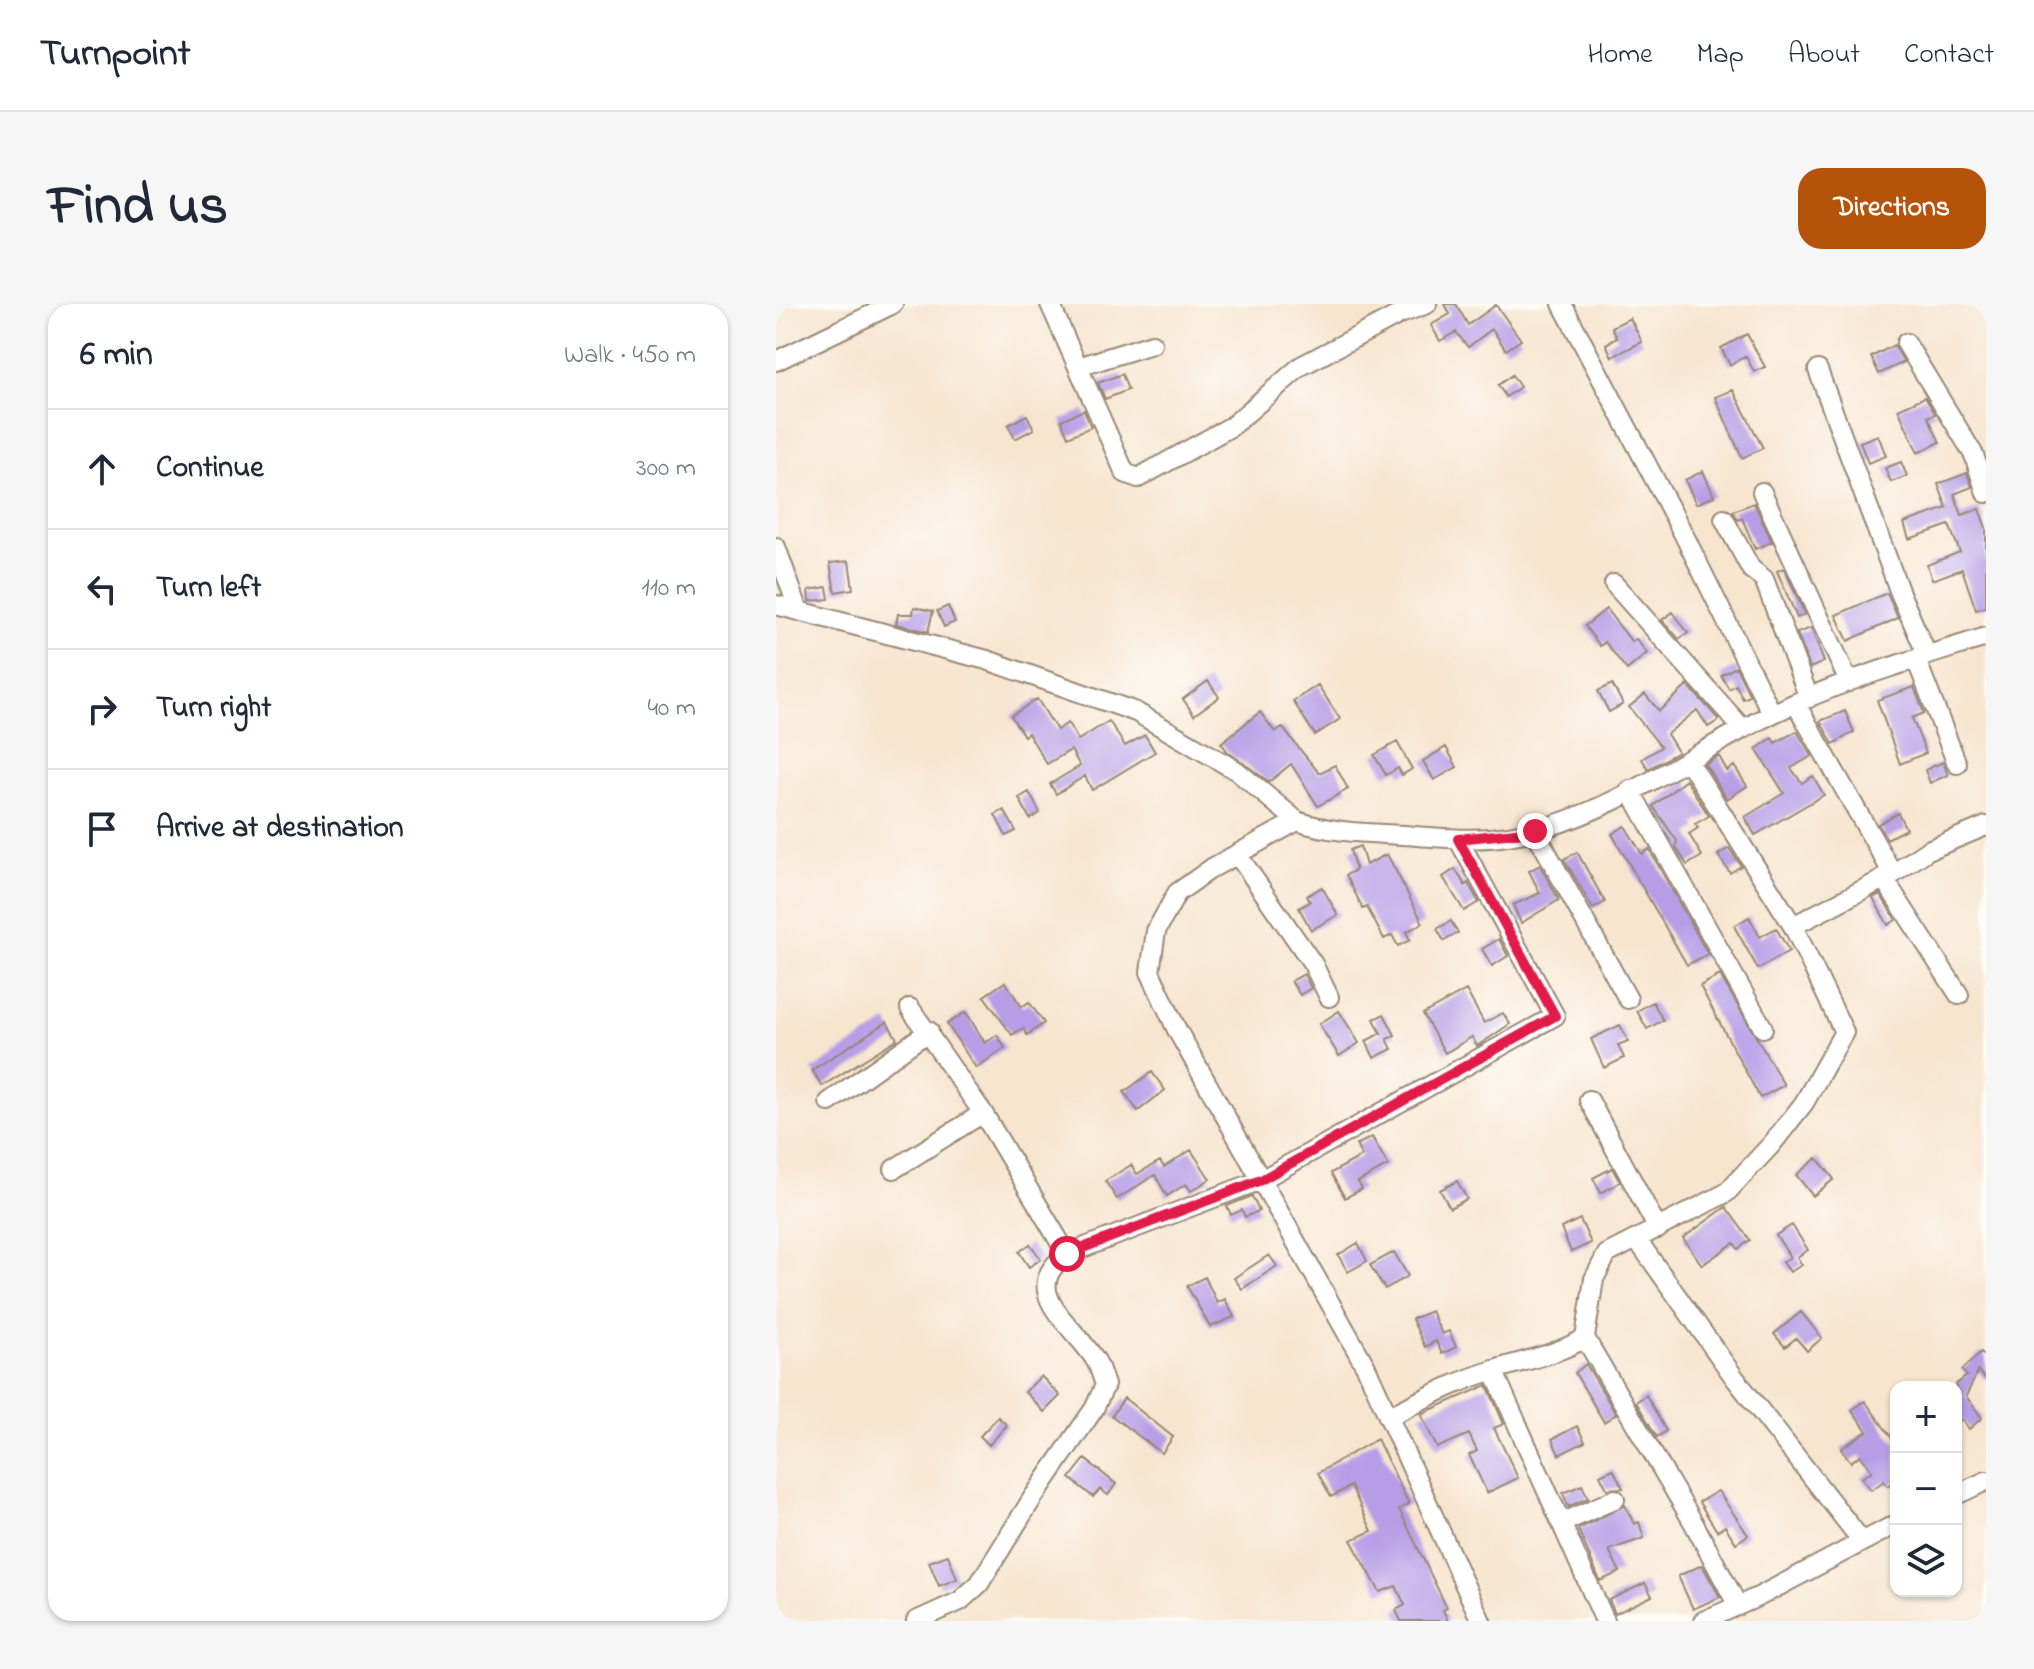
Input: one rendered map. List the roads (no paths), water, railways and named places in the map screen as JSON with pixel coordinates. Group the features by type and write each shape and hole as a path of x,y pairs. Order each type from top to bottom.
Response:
{"street":[{"path":"776,361 893,304"},
{"path":"1050,304 1125,473 1138,478 1232,426 1301,366 1400,314 1427,304"},
{"path":"1562,304 1683,533 1772,714"},
{"path":"1906,343 1974,455 1986,493"},
{"path":"1078,367 1152,344"},
{"path":"1818,370 1900,593 1957,764"},
{"path":"1762,492 1849,682"},
{"path":"1724,519 1751,569 1764,579 1803,701 1888,876 1959,995"},
{"path":"776,547 799,611"},
{"path":"1614,584 1743,729"},
{"path":"776,605 987,660 1136,712 1237,771 1297,821 1324,830 1458,839 1535,831 1572,819 1772,714 1849,682 1986,637"},
{"path":"1688,760 1793,926 1844,1032 1804,1103 1771,1145 1726,1193 1638,1241 1607,1254 1594,1279 1585,1338 1693,1522 1738,1606"},
{"path":"1630,790 1763,1028"},
{"path":"1297,821 1237,854 1177,893 1156,931 1150,972 1177,1030 1366,1367 1481,1621"},
{"path":"1535,831 1628,999"},
{"path":"1793,926 1888,876 1928,850 1984,832"},
{"path":"916,1621 960,1601 979,1584 1094,1409 1105,1385 1096,1362 1057,1315 1046,1283 1048,1272 1067,1254 1261,1180 1555,1016 1458,839"},
{"path":"1237,854 1313,964 1329,997"},
{"path":"910,1008 929,1031 983,1113 1067,1254"},
{"path":"829,1102 929,1031"},
{"path":"1589,1100 1658,1229"},
{"path":"894,1169 983,1113"},
{"path":"1638,1241 1734,1377 1861,1540"},
{"path":"1388,1417 1451,1385 1493,1370 1547,1358 1585,1338"},
{"path":"1493,1370 1605,1621"},
{"path":"1962,1492 1986,1481"},
{"path":"1562,1523 1615,1499"},
{"path":"1703,1621 1894,1525"}]}
